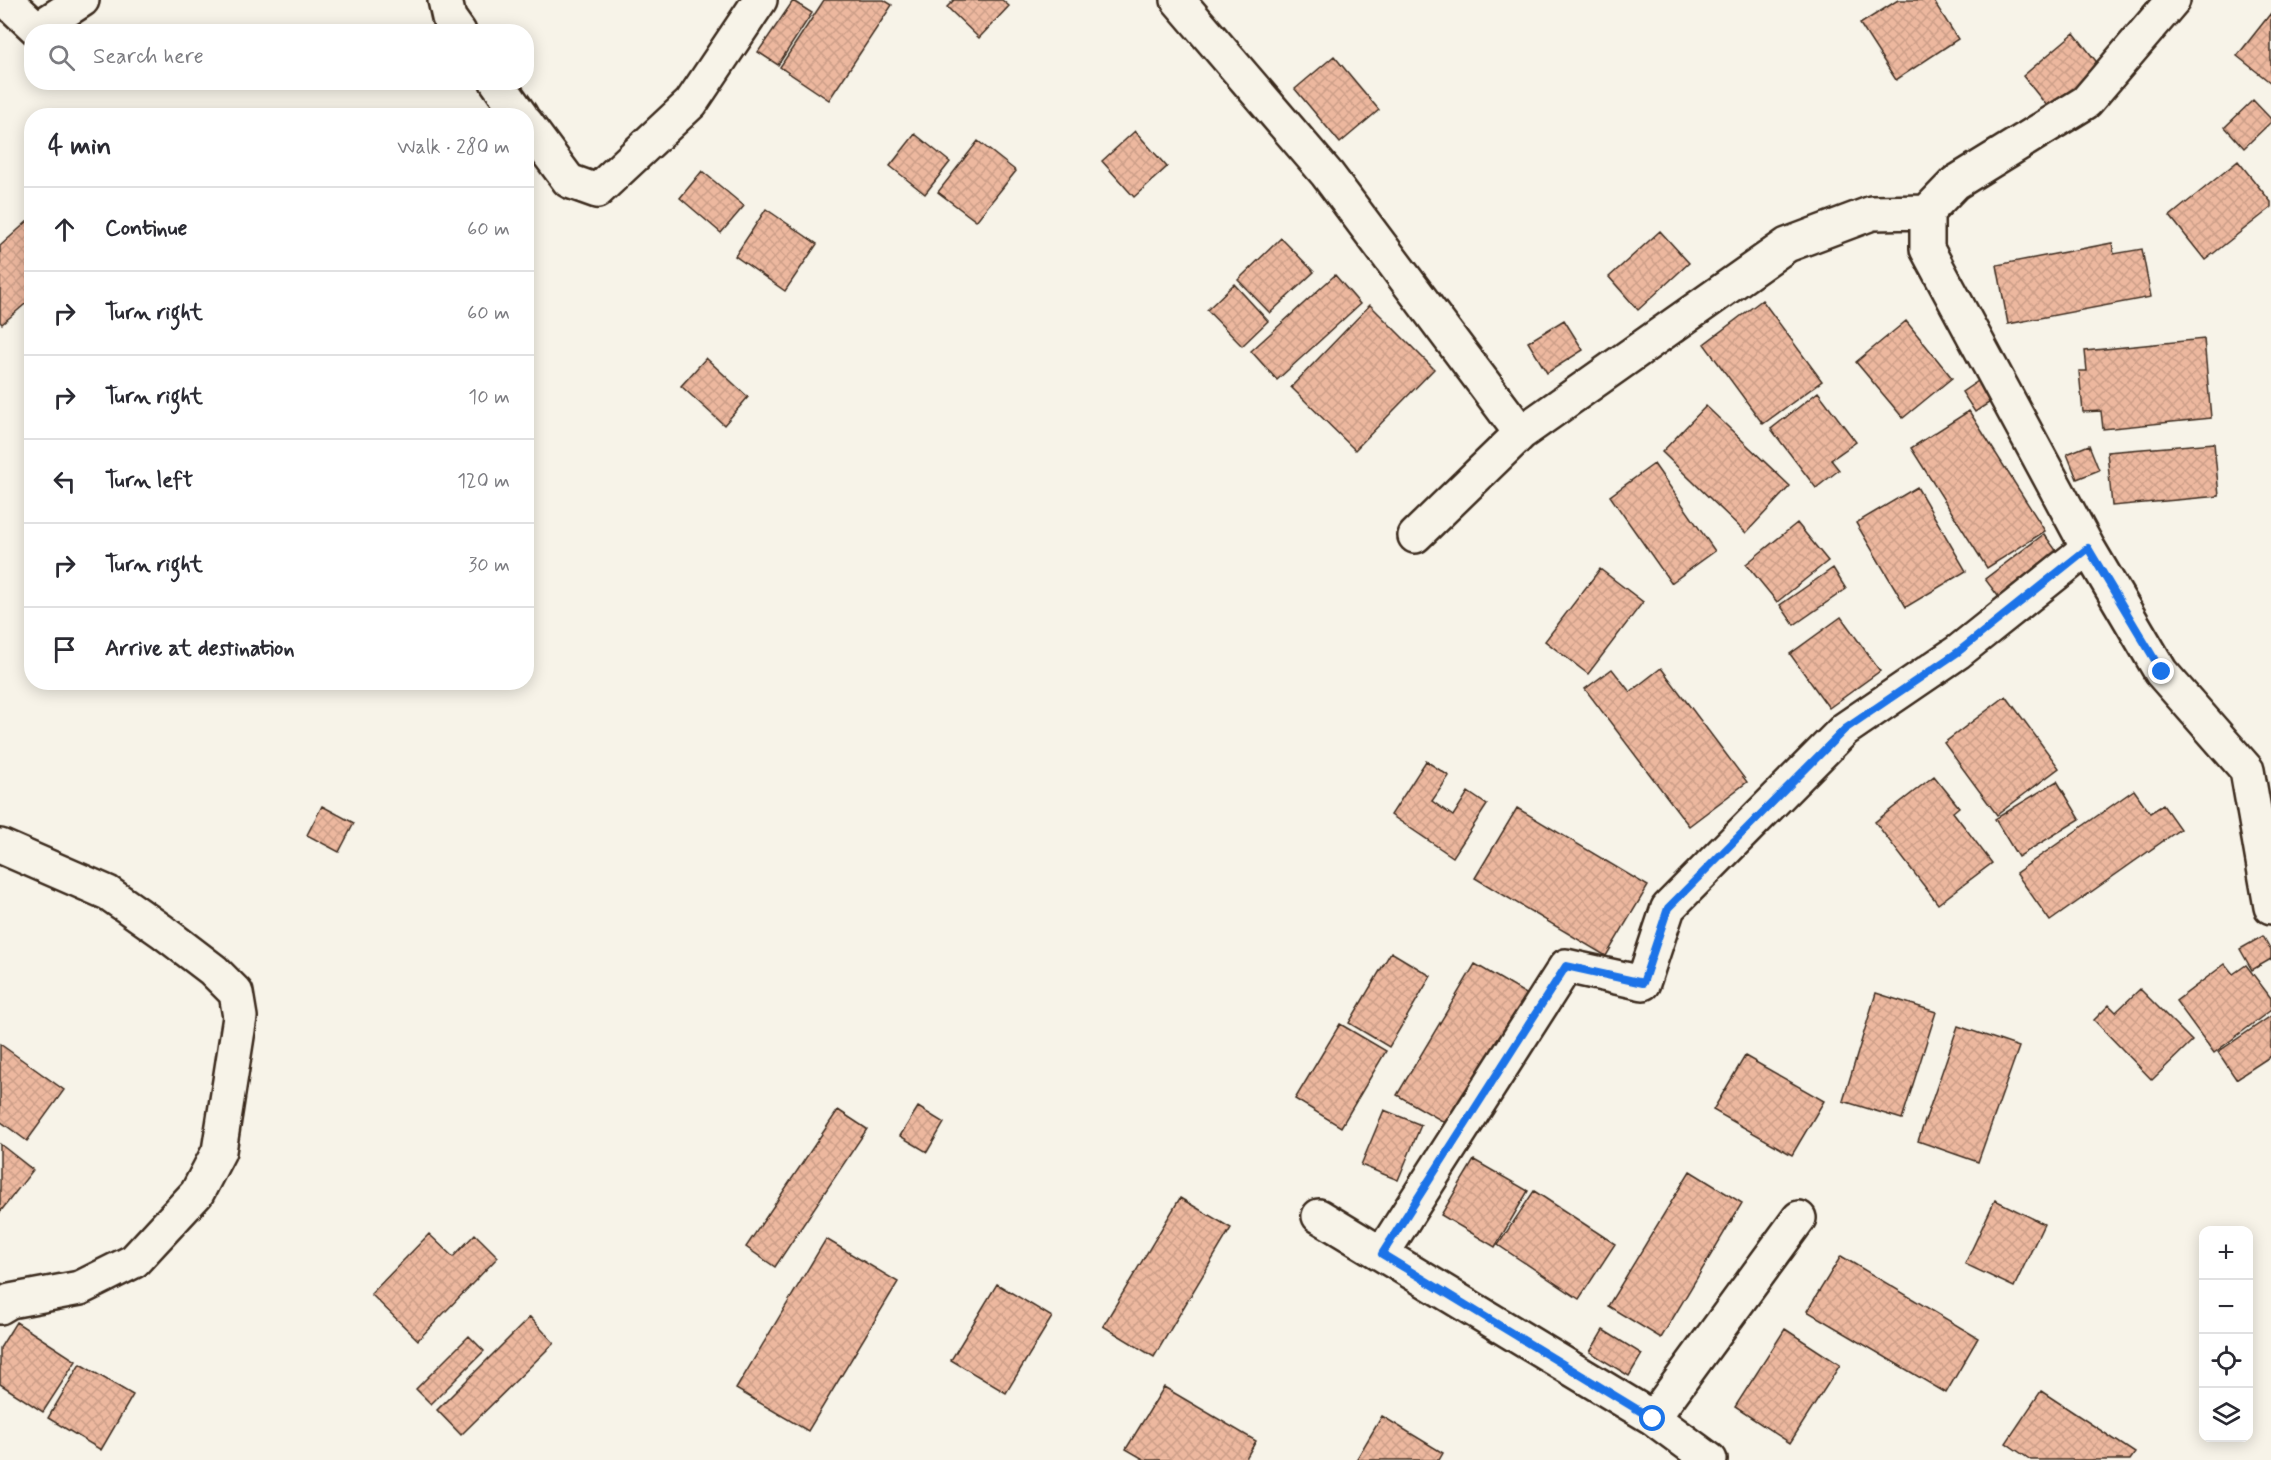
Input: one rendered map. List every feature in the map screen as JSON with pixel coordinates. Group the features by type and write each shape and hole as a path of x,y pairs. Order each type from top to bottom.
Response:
{"street":[{"path":"6,0 32,24"},
{"path":"45,24 82,0"},
{"path":"445,0 449,18 453,24"},
{"path":"534,134 569,181 597,191 691,103 760,0"},
{"path":"1178,0 1327,174 1521,433"},
{"path":"2173,0 2086,102 1955,183 1927,212 1927,249 2088,548 2162,672 2259,762 2271,906"},
{"path":"503,90 515,108"},
{"path":"1415,536 1521,433 1787,245 1872,213 1927,212"},
{"path":"1382,1254 1566,966 1643,983 1668,908 1845,729 1958,652 2088,548"},
{"path":"0,846 108,893 162,931 213,970 236,993 240,1017 219,1151 197,1193 134,1261 80,1288 10,1301 0,1307"},
{"path":"1319,1216 1653,1419 1710,1460"},
{"path":"1653,1419 1799,1218"}],"building":[{"path":"824,0 884,0 892,5 829,100 780,67"},
{"path":"954,0 1002,0 1009,6 979,38 947,7"},
{"path":"1898,0 1933,0 1958,39 1896,80 1860,24"},
{"path":"793,1 812,13 778,65 758,52"},
{"path":"2271,13 2271,83 2237,56"},
{"path":"2074,33 2106,74 2055,116 2023,76"},
{"path":"1334,56 1379,110 1340,143 1295,89"},
{"path":"2253,100 2271,119 2271,122 2244,148 2225,127"},
{"path":"1135,131 1167,167 1134,197 1102,161"},
{"path":"915,134 950,162 925,194 890,166"},
{"path":"978,141 1016,171 976,221 938,192"},
{"path":"2238,161 2271,202 2271,208 2205,260 2170,216"},
{"path":"702,171 744,206 721,233 680,198"},
{"path":"766,209 817,244 785,291 735,256"},
{"path":"24,224 24,305 2,324 0,322 0,246"},
{"path":"1660,231 1689,263 1638,310 1609,277"},
{"path":"1281,238 1314,272 1270,313 1238,280"},
{"path":"2112,243 2114,254 2142,249 2151,297 2008,324 1997,265"},
{"path":"1335,275 1360,304 1277,380 1251,351"},
{"path":"1234,284 1268,321 1242,346 1207,310"},
{"path":"1762,300 1822,381 1763,424 1704,344"},
{"path":"1370,305 1434,369 1355,450 1291,387"},
{"path":"1564,320 1583,350 1547,373 1528,342"},
{"path":"1906,321 1952,378 1903,418 1856,362"},
{"path":"2204,339 2211,418 2103,429 2101,411 2083,412 2079,371 2087,371 2085,351"},
{"path":"706,358 748,397 724,425 681,386"},
{"path":"1981,379 1995,399 1975,412 1962,392"},
{"path":"1818,392 1856,442 1831,460 1839,470 1816,488 1771,429"},
{"path":"1706,406 1790,486 1746,533 1662,452"},
{"path":"1969,411 2045,531 1987,568 1911,448"},
{"path":"2214,443 2219,496 2112,506 2107,452"},
{"path":"2089,445 2099,470 2077,479 2067,454"},
{"path":"1654,464 1715,551 1671,583 1610,496"},
{"path":"1917,487 1966,571 1906,607 1856,523"},
{"path":"1797,523 1828,561 1777,602 1746,564"},
{"path":"2044,534 2063,560 2004,604 1985,579"},
{"path":"1833,568 1846,589 1794,625 1780,605"},
{"path":"1600,569 1643,602 1588,674 1545,641"},
{"path":"1841,617 1880,671 1829,708 1790,654"},
{"path":"1661,668 1747,782 1689,826 1585,689 1612,669 1630,692"},
{"path":"2006,696 2059,768 1997,815 1944,743"},
{"path":"1426,761 1449,776 1432,801 1453,816 1468,792 1487,805 1453,857 1391,815"},
{"path":"1934,776 1959,807 1953,812 1992,863 1938,904 1875,822"},
{"path":"2057,781 2080,819 2018,857 1995,819"},
{"path":"2134,790 2150,813 2163,805 2180,829 2050,921 2016,873"},
{"path":"322,806 354,823 339,852 307,835"},
{"path":"1517,808 1648,886 1606,956 1475,878"},
{"path":"2263,936 2271,950 2271,959 2252,970 2240,949"},
{"path":"1391,952 1431,976 1389,1047 1349,1023"},
{"path":"1475,964 1528,995 1451,1126 1397,1095"},
{"path":"2225,964 2233,974 2246,965 2271,998 2271,1010 2214,1053 2176,1001"},
{"path":"2140,989 2192,1041 2152,1080 2094,1020 2109,1005 2116,1012"},
{"path":"1876,993 1936,1012 1902,1119 1843,1101"},
{"path":"2271,1016 2271,1056 2236,1079 2218,1052"},
{"path":"1340,1024 1386,1051 1341,1127 1295,1099"},
{"path":"1958,1026 2019,1047 1978,1162 1918,1141"},
{"path":"0,1044 64,1090 27,1141 0,1121"},
{"path":"1745,1056 1824,1101 1792,1155 1713,1110"},
{"path":"918,1107 944,1123 927,1152 900,1136"},
{"path":"838,1110 867,1129 775,1267 746,1247"},
{"path":"1384,1110 1421,1125 1398,1180 1361,1165"},
{"path":"0,1144 33,1170 0,1212"},
{"path":"1474,1160 1528,1191 1495,1247 1441,1215"},
{"path":"1690,1171 1742,1203 1661,1338 1608,1306"},
{"path":"1534,1191 1615,1244 1579,1299 1498,1245"},
{"path":"1180,1198 1231,1228 1154,1357 1103,1326"},
{"path":"1995,1200 2044,1224 2014,1287 1965,1264"},
{"path":"429,1234 453,1257 475,1234 498,1257 418,1340 371,1294"},
{"path":"826,1239 898,1282 808,1431 736,1389"},
{"path":"1841,1256 1978,1338 1946,1393 1807,1311"},
{"path":"997,1284 1052,1317 1006,1393 951,1360"},
{"path":"530,1317 554,1343 461,1435 437,1410"},
{"path":"16,1322 76,1361 43,1412 0,1384 0,1348"},
{"path":"1785,1329 1840,1365 1790,1443 1735,1407"},
{"path":"1603,1330 1642,1354 1629,1376 1590,1352"},
{"path":"469,1336 484,1351 431,1404 416,1389"},
{"path":"80,1364 133,1395 101,1450 48,1418"},
{"path":"1164,1387 1256,1441 1245,1460 1145,1460 1126,1449"},
{"path":"2041,1391 2135,1453 2130,1460 2031,1460 2006,1443"},
{"path":"1382,1416 1443,1453 1439,1460 1356,1460"}],"route":[{"path":"1653,1419 1382,1254 1566,966 1643,983 1668,908 1845,729 1958,652 2088,548 2162,672"}]}
